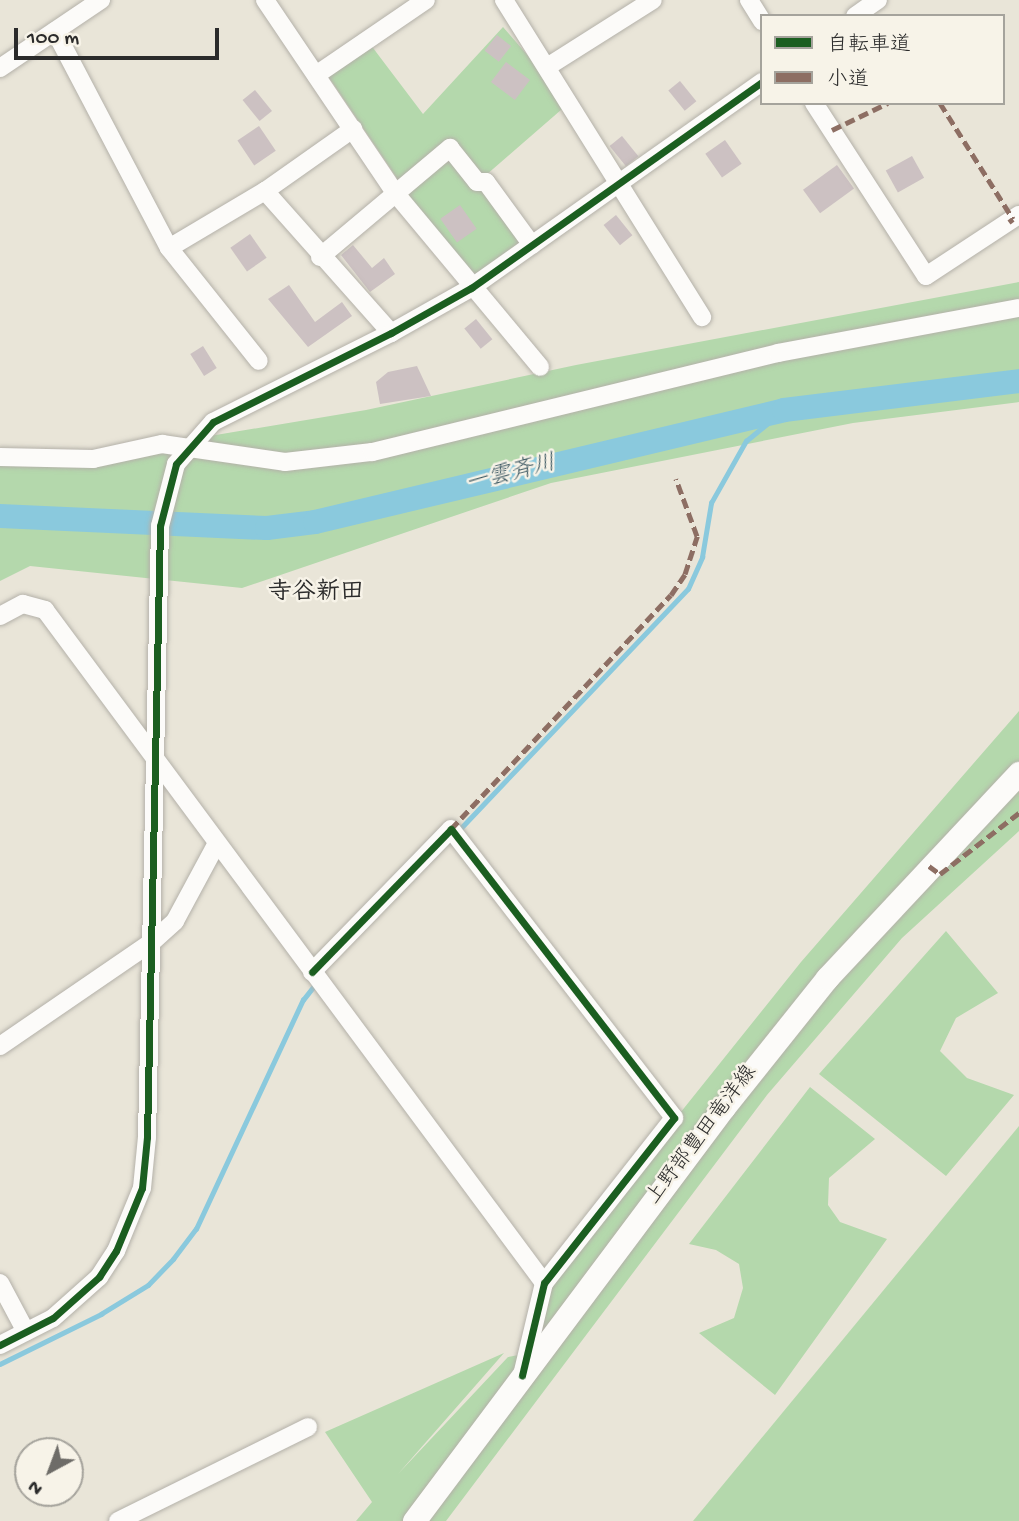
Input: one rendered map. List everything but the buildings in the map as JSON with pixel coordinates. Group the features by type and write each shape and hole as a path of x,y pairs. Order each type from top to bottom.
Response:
{"main road":[{"name":"上野部豊田竜洋線","path":"414,1521 522,1375 827,978 1019,773"}],"street":[{"path":"1,65 101,0"},
{"path":"265,0 396,194 471,288 540,367"},
{"path":"316,75 426,0"},
{"path":"504,0 702,317"},
{"path":"547,67 653,0"},
{"path":"749,0 760,18"},
{"path":"858,14 878,0"},
{"path":"55,31 169,248 259,361"},
{"path":"0,1345 53,1318 99,1277 116,1251 142,1188 148,1137 160,526 171,474 187,448 229,412 391,333 471,288 760,83"},
{"path":"815,105 926,275 1019,215"},
{"path":"169,248 265,191 354,129"},
{"path":"320,257 450,148 477,182 486,182 532,245"},
{"path":"265,191 320,257 391,333"},
{"path":"0,457 93,459 138,446 187,448 285,461 372,452 778,353 1019,308"},
{"path":"0,616 23,604 45,610 216,845 544,1283"},
{"path":"312,972 451,829 674,1118 544,1283 522,1375"},
{"path":"0,1046 152,942 175,921 216,845"},
{"path":"0,1283 26,1332"},
{"path":"118,1521 307,1427"}],"green space":[{"path":"503,27 569,103 478,182 525,250 471,288 324,70 367,40 423,114"},
{"path":"1019,282 1019,402 853,423 551,483 242,588 30,566 0,581 0,463 162,444 366,410 576,365"},
{"path":"1019,711 1019,831 902,938 767,1095 446,1521 356,1521 372,1502 325,1432 504,1353 398,1474 508,1357 524,1354 544,1283 801,962"},
{"path":"946,931 998,993 956,1018 940,1051 967,1078 1014,1095 946,1176 819,1074"},
{"path":"810,1087 875,1139 829,1178 828,1205 840,1222 887,1239 775,1395 699,1333 734,1318 743,1288 739,1264 716,1250 689,1244"},
{"path":"1019,1126 1019,1521 693,1521"}],"waterway":[{"name":"一雲斉川","path":"0,516 267,528 315,522 784,410 1019,381"},
{"path":"459,830 688,589 702,557 711,503 746,441 784,410"},
{"path":"0,1364 101,1314 148,1285 173,1259 196,1229 303,1000 317,982"}],"marked path":[{"path":"832,130 884,105"},
{"path":"941,105 1013,219 1009,222"},
{"path":"451,829 671,595 685,574 697,536 676,479"},
{"path":"929,866 940,874 1019,813"}],"cycle path":[{"path":"0,1345 53,1318 99,1277 116,1251 142,1188 147,1137 160,526 176,464 213,422 391,333 471,288 760,83"},
{"path":"312,972 451,829 674,1118 544,1283 522,1375"}],"district":[{"name":"寺谷新田","path":"316,594"}]}
